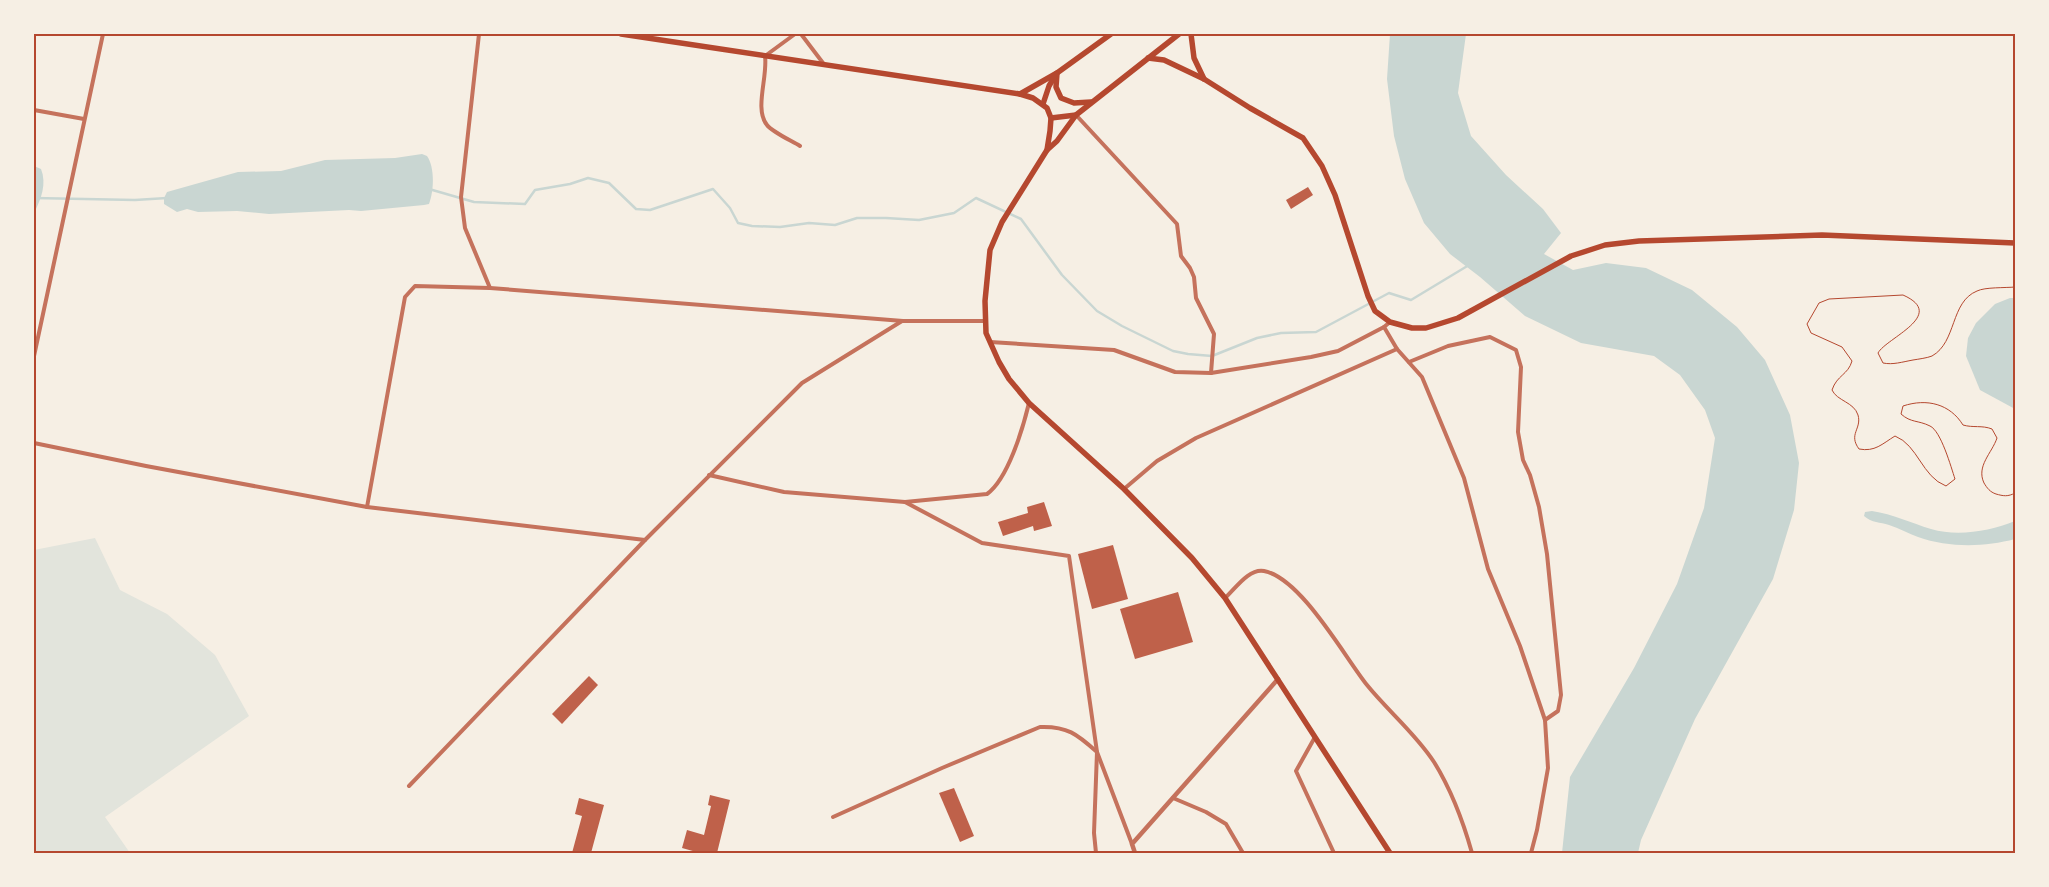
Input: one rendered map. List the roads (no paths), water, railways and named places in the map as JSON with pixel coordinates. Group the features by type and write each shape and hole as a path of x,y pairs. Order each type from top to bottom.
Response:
{"main road":[{"path":"621,34 1020,94 1033,98 1047,108 1050,118 1046,151"},
{"path":"1020,94 1057,73 1111,34"},
{"path":"1179,34 1076,115 1057,141 1046,151 1002,222 990,250 985,321 986,333 1009,379 1029,403 1124,489 1192,558 1225,598 1390,853"},
{"path":"1191,34 1194,58 1204,79"},
{"path":"1148,58 1164,60 1204,79 1303,138 1322,166 1335,194 1368,296 1375,311 1390,322 1412,328 1426,328 1458,318 1571,256 1598,247 1638,241 1802,236 2015,243"},
{"path":"1057,73 1056,87 1062,98 1074,103 1092,102"},
{"path":"1043,104 1049,86 1057,73"},
{"path":"1050,118 1076,115"}],"street":[{"path":"34,356 102,34"},
{"path":"478,34 461,197 465,228 490,288"},
{"path":"795,34 765,56 767,68 760,112 767,126 800,146"},
{"path":"801,34 823,63"},
{"path":"34,110 84,119"},
{"path":"1076,115 1177,224 1181,256 1194,277 1196,298 1214,334 1211,373"},
{"path":"367,507 405,297 415,286 490,288 902,321 985,321"},
{"path":"409,786 645,540 802,383 902,321"},
{"path":"990,342 1114,350 1175,372 1211,373 1338,351 1390,322"},
{"path":"1384,327 1397,349 1422,377 1464,478 1488,569 1520,646 1545,720 1548,768 1531,853"},
{"path":"1409,362 1448,346 1490,337 1516,350 1521,367 1518,432 1523,460 1539,507 1547,554 1561,694 1558,712 1545,720"},
{"path":"1124,489 1157,461 1196,438 1397,349"},
{"path":"709,475 784,492 905,502 987,494 996,488 1022,434 1029,403"},
{"path":"34,443 367,507 645,540"},
{"path":"905,502 982,543 1069,556 1097,752 1094,833 1096,853"},
{"path":"1225,598 1253,572 1264,571 1278,577 1303,597 1367,685 1434,762 1460,812 1472,853"},
{"path":"1132,844 1278,679"},
{"path":"833,817 1040,727 1057,726 1077,734 1097,752 1135,853"},
{"path":"1315,737 1296,770 1334,853"},
{"path":"1172,798 1206,812 1226,824 1243,853"}],"waterway":[{"path":"429,189 474,202 525,204 535,190 570,184 588,178 609,183 636,209 650,210 713,189 730,208 738,223 752,226 780,227 809,223 835,225 857,218 919,220 954,213 976,198 1021,219 1062,275 1097,311 1122,326 1173,351 1212,356 1257,338 1281,333 1316,332 1389,293 1411,300 1469,265"},
{"path":"34,198 135,200 167,198"}]}
